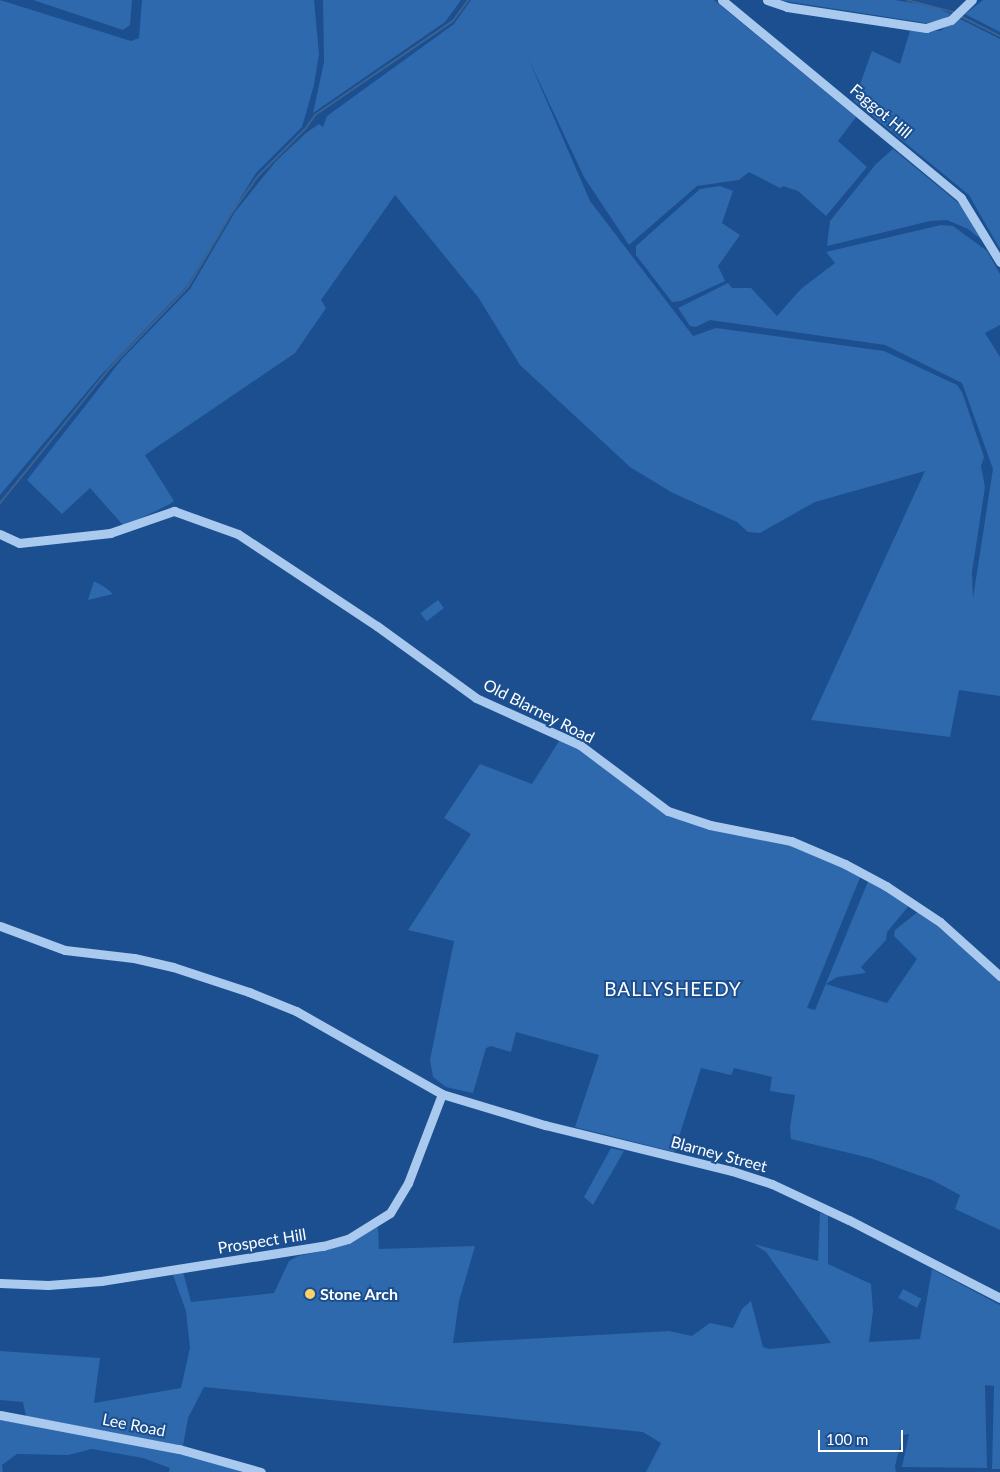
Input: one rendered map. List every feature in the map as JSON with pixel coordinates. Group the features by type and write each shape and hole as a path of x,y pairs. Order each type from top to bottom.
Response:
{"street":[{"name":"Faggot Hill","path":"722,0 961,198 1000,262"},
{"path":"766,0 788,7 905,27 926,28 951,20 972,0"},
{"name":"Old Blarney Road","path":"0,534 19,543 110,533 174,510 238,534 377,626 476,698 580,745 668,812 710,825 791,841 845,864 886,886 940,922 1000,976"},
{"name":"Blarney Street","path":"0,926 65,950 134,958 237,987 296,1011 442,1094 545,1125 734,1171 772,1184 849,1220 1000,1298"},
{"name":"Prospect Hill","path":"0,1283 48,1285 101,1281 323,1246 348,1239 390,1212 408,1183 442,1094"},
{"name":"Lee Road","path":"0,1416 180,1448 261,1472"}],"shaded area":[{"path":"0,0 131,41 139,38 142,0 314,0 319,54 314,85 302,127 256,173 187,286 101,375 0,495"},
{"path":"33,0 132,0 130,25 123,30"},
{"path":"323,0 461,0 445,22 313,113 324,62"},
{"path":"471,0 714,0 856,117 838,141 867,167 826,216 798,191 783,186 780,188 749,172 739,180 697,186 629,245 584,177 528,58 590,201 693,336 716,328 884,351 957,385 962,392 984,457 981,466 985,487 972,572 973,598 993,469 962,383 885,345 710,320 696,327 690,326 678,308 728,283 732,288 751,288 777,316 801,289 835,263 826,252 941,225 953,226 987,251 1000,274 1000,325 985,333 1000,357 1000,696 959,690 950,737 811,720 925,471 815,502 760,533 748,532 737,522 671,492 630,467 520,365 478,297 395,195 321,300 326,308 295,353 145,455 174,501 121,528 122,524 90,488 62,514 27,480 122,359 190,289 235,212 276,161 306,133 319,124 323,127 327,116 454,24"},
{"path":"778,0 895,0 932,6 951,14 943,20 926,23"},
{"path":"983,0 1000,0 1000,32 965,14"},
{"path":"958,18 1000,39 1000,249 969,195 854,101 872,51 900,64 910,31 940,31"},
{"path":"893,149 962,206 987,244 968,229 947,220 930,221 827,246 830,221 876,164"},
{"path":"720,186 733,191 722,223 740,235 718,266 725,281 681,301 672,302 636,255 636,246 700,189"},
{"path":"94,581 106,588 113,594 88,600"},
{"path":"438,600 444,608 426,621 420,613"},
{"path":"561,738 578,746 670,817 790,844 861,875 807,1008 815,1010 869,879 908,904 908,907 887,932 886,940 861,967 866,973 837,977 826,984 887,1003 917,959 894,936 895,930 919,911 1000,978 1000,1230 955,1209 960,1195 932,1180 870,1158 791,1139 790,1127 795,1095 770,1091 772,1077 734,1068 731,1075 701,1068 674,1152 575,1127 599,1055 516,1032 511,1052 491,1046 486,1048 473,1093 446,1087 433,1077 430,1060 454,941 408,930 471,834 444,818 480,764 532,784"},
{"path":"611,1148 624,1151 593,1205 584,1197"},
{"path":"820,1213 828,1215 828,1264 871,1284 873,1311 869,1342 920,1339 932,1269 1000,1305 1000,1469 992,1469 994,1386 985,1385 987,1468 902,1467 909,1434 903,1435 895,1466 896,1472 646,1472 661,1443 643,1432 204,1387 188,1418 183,1446 26,1416 23,1402 0,1400 0,1351 100,1358 94,1403 181,1388 190,1348 186,1311 173,1275 183,1272 191,1302 274,1293 289,1261 298,1256 327,1250 378,1227 379,1249 475,1246 459,1301 453,1343 669,1331 692,1336 710,1323 733,1328 742,1309 751,1301 763,1347 769,1349 831,1343 766,1252 754,1244 818,1261"},
{"path":"903,1289 922,1299 917,1308 898,1298"},
{"path":"0,1420 181,1451 242,1472 169,1472 170,1468 143,1458 92,1449 68,1455 17,1454 2,1465 3,1472 0,1472"}],"waterway":[{"path":"0,503 108,370 188,287 231,214 258,176 306,128 315,115 453,21 468,0"},
{"path":"907,0 953,12"},
{"path":"960,16 1000,36"}],"place":[{"name":"Stone Arch","path":"310,1294"}],"district":[{"name":"BALLYSHEEDY","path":"673,989"}]}
